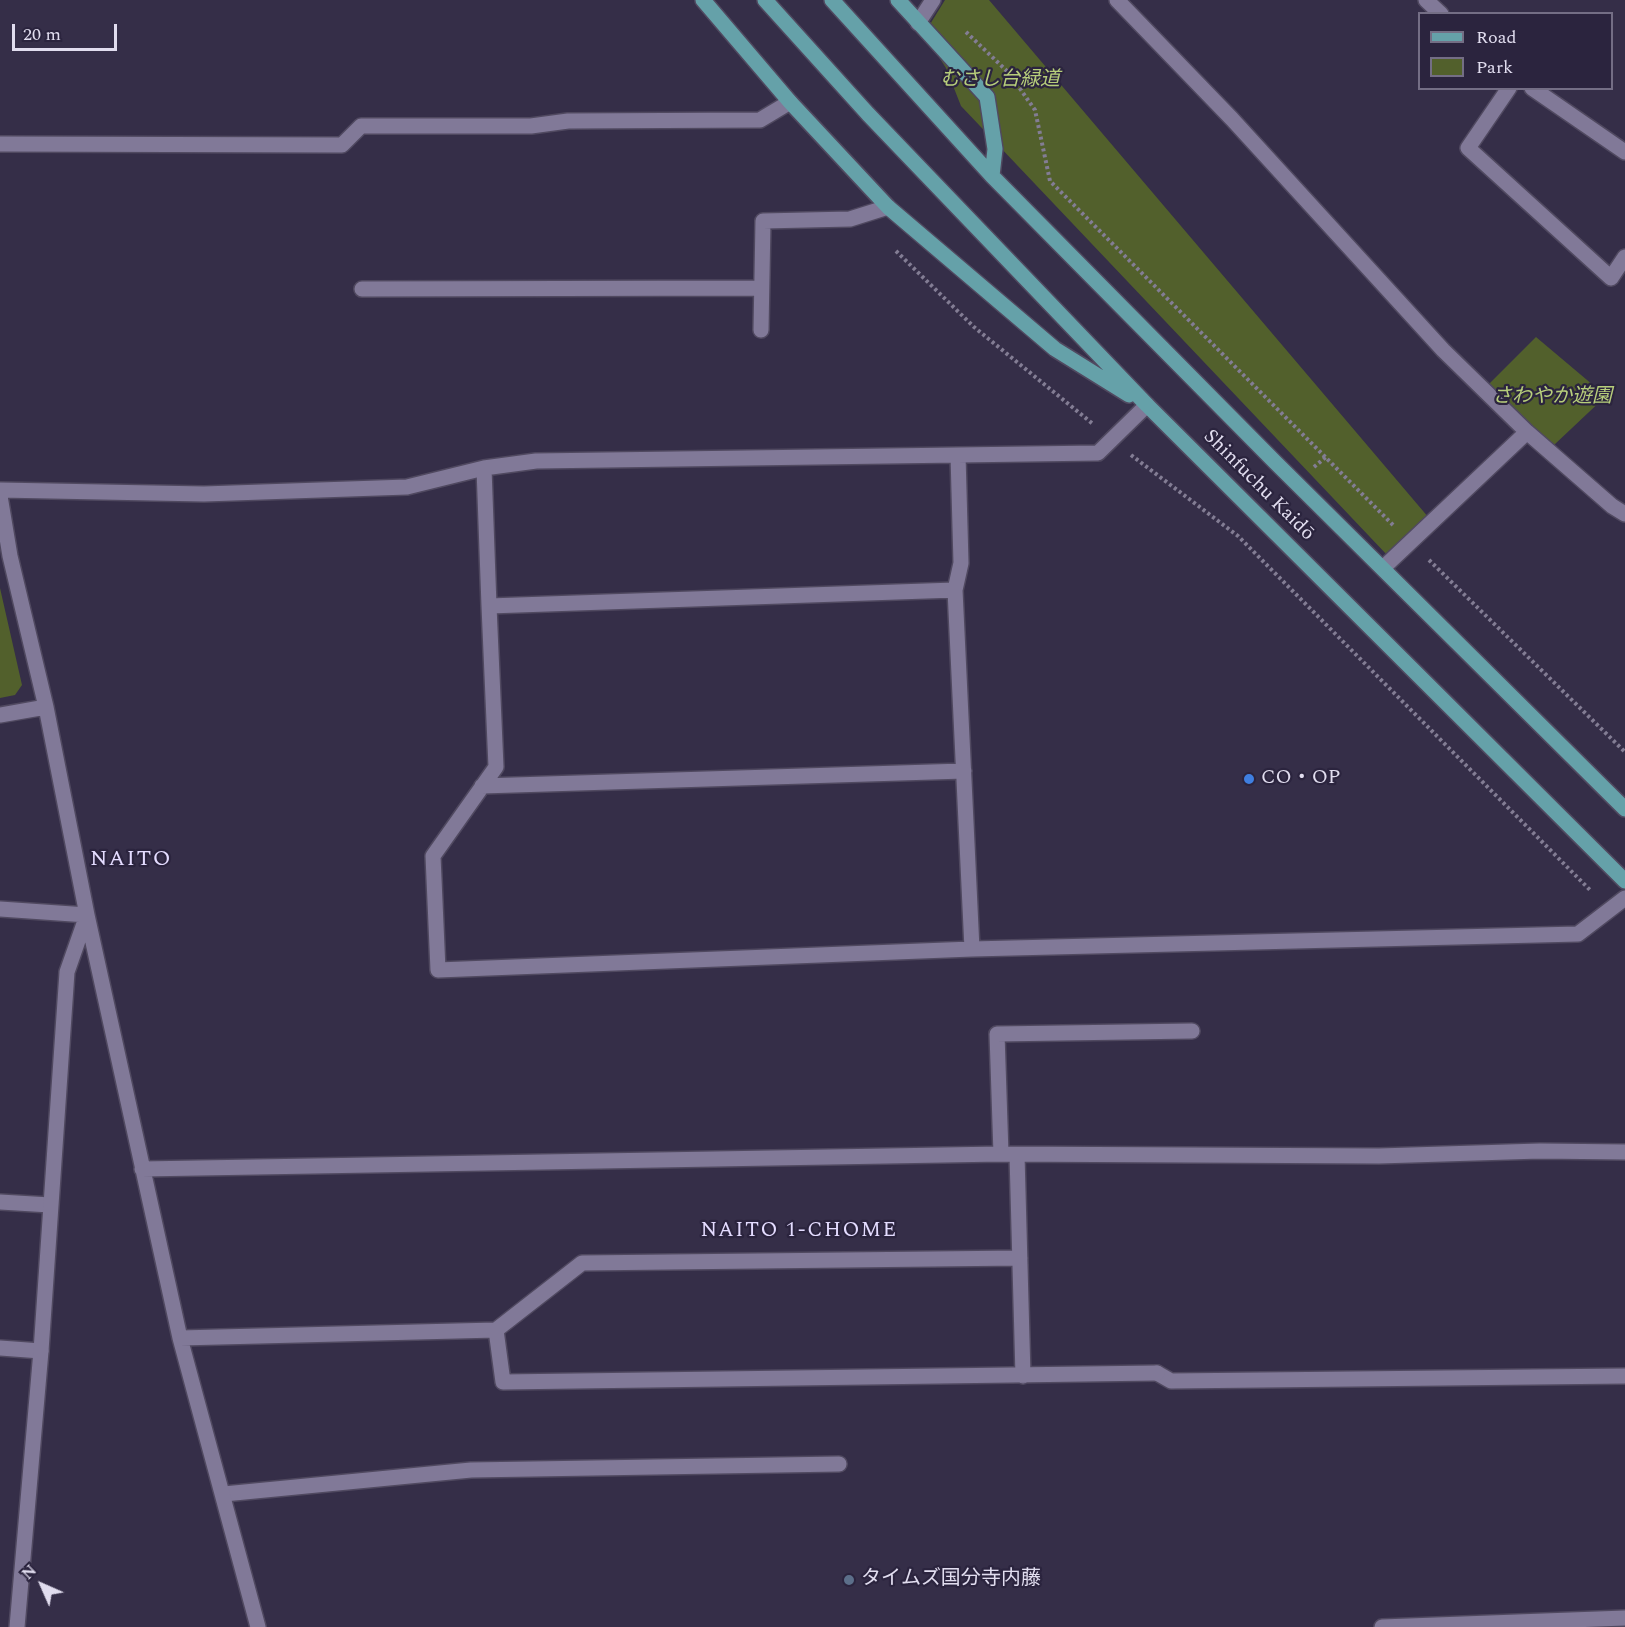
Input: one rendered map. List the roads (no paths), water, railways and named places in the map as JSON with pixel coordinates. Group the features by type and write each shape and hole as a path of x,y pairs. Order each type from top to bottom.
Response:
{"main road":[{"path":"703,0 790,102 888,207 1055,349 1147,405"},
{"name":"Shinfuchu Kaidō","path":"765,0 868,114 1147,405 1625,881"},
{"name":"Shinfuchu Kaidō","path":"832,0 992,176 1625,809"},
{"path":"898,0 987,98 995,149 992,176"}],"street":[{"path":"918,23 933,0"},
{"path":"1117,0 1240,128 1443,350 1527,432 1612,506 1625,514"},
{"path":"1426,0 1439,12"},
{"path":"1508,90 1468,148 1611,278 1625,257"},
{"path":"1535,90 1625,152"},
{"path":"0,144 342,145 361,126 531,126 568,121 760,120 790,102"},
{"path":"761,330 763,221 850,219 888,207"},
{"path":"362,289 760,288"},
{"path":"0,490 204,494 407,487 484,468 536,461 1098,453 1147,405"},
{"path":"1383,568 1527,432"},
{"path":"958,456 961,563 955,590 972,949"},
{"path":"484,468 496,767 433,856 438,970 972,949 1578,934 1625,898"},
{"path":"0,496 5,554 46,707 87,915 180,1338 224,1494 258,1627"},
{"path":"489,606 955,590"},
{"path":"0,715 46,707"},
{"path":"482,786 964,771"},
{"path":"0,909 87,915"},
{"path":"17,1627 41,1351 67,972 87,915"},
{"path":"1023,1376 1020,1258 997,1034 1192,1031"},
{"path":"142,1169 1009,1154 1379,1156 1540,1151 1625,1152"},
{"path":"0,1202 50,1204"},
{"path":"180,1338 496,1330 582,1263 1020,1258"},
{"path":"496,1330 503,1382 1157,1373 1171,1381 1625,1376"},
{"path":"0,1348 41,1351"},
{"path":"224,1494 471,1470 839,1464"},
{"path":"1382,1627 1625,1618"}],"place":[{"name":"CO・OP","path":"1249,779"},
{"name":"タイムズ国分寺内藤","path":"849,1580"}],"district":[{"name":"NAITO","path":"131,861"},
{"name":"NAITO 1-CHOME","path":"799,1232"}],"park label":[{"name":"むさし台緑道","path":"1000,81"},
{"name":"さわやか遊園","path":"1552,398"}]}
